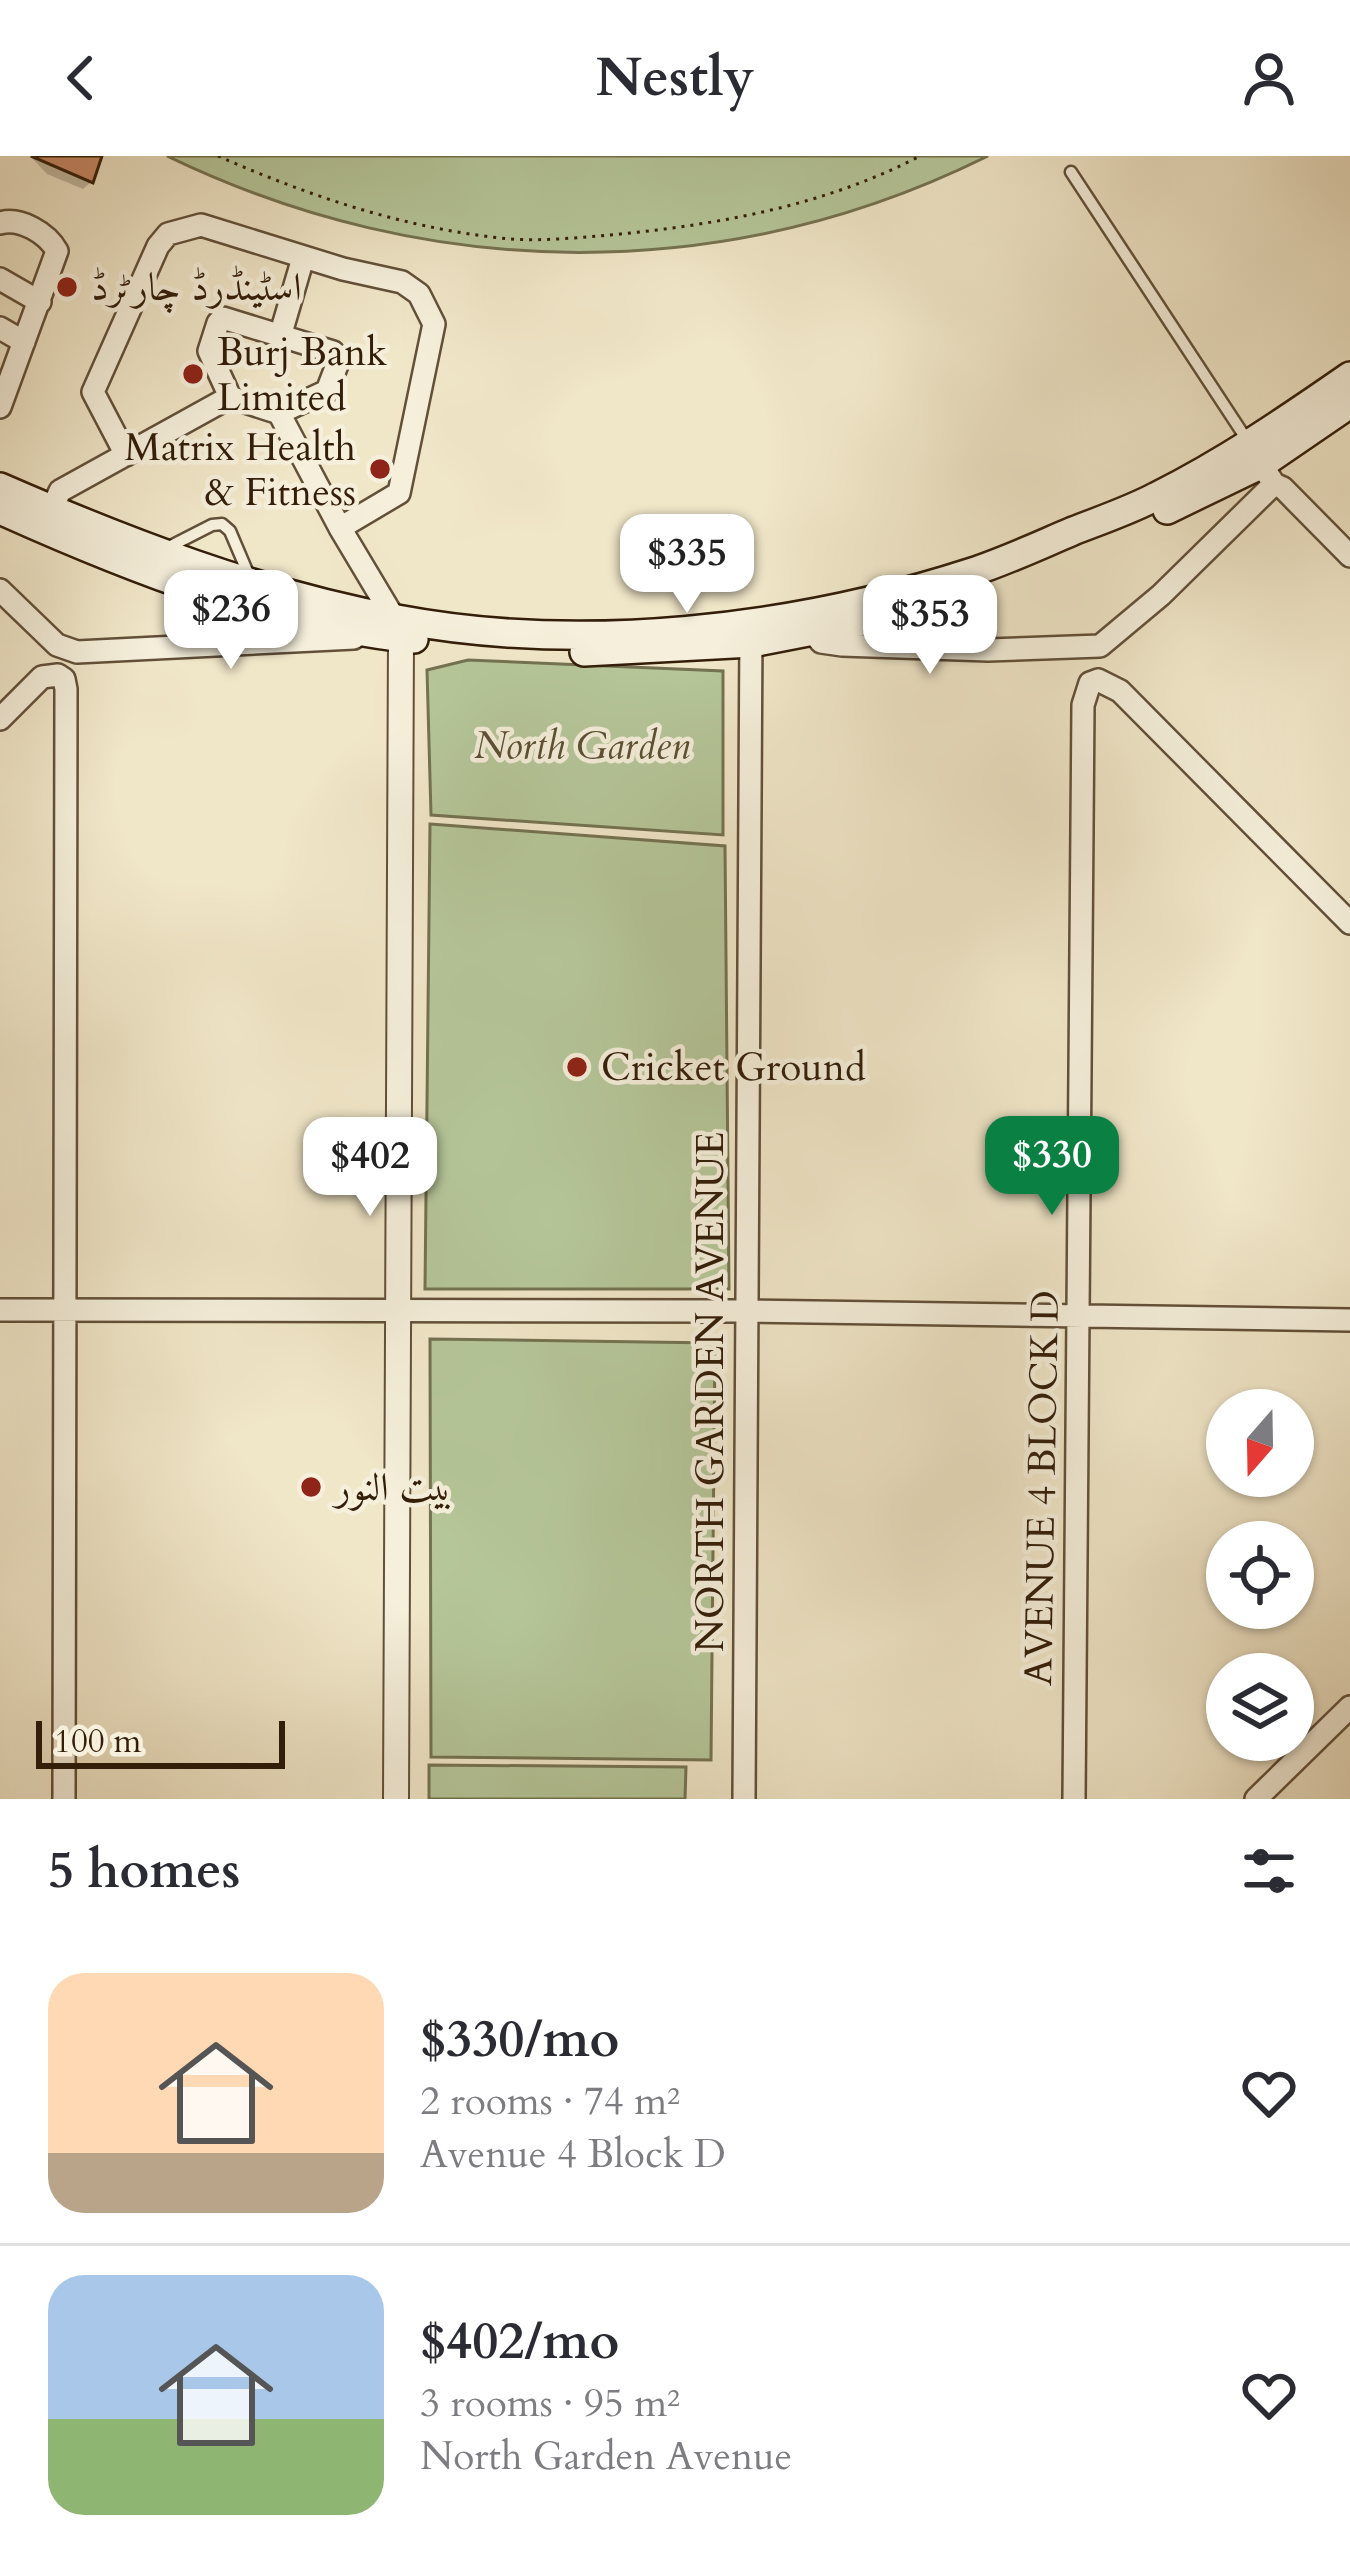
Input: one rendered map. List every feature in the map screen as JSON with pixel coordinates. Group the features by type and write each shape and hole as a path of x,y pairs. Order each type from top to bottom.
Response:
{"main road":[{"path":"751,634 975,571 1155,498 1262,464 1350,376"},
{"path":"0,487 48,519 274,612 538,651 592,652 813,632 980,588 1162,512 1262,464 1350,404"},
{"path":"0,510 162,550 399,628"}],"street":[{"path":"0,223 25,224 56,246 57,256 4,382 0,407"},
{"path":"126,455 94,392 163,239 201,225 303,258 402,282 419,294 434,324 399,493 340,527"},
{"path":"281,333 303,258"},
{"path":"0,278 40,302"},
{"path":"48,519 60,491 230,397 280,413 327,391 337,357 328,348 230,318 218,323 209,351 230,397"},
{"path":"0,328 24,342"},
{"path":"280,413 399,628 396,1799"},
{"path":"813,632 821,642 842,646 1092,648 1121,632 1262,464 1350,556"},
{"path":"0,590 66,650 399,628"},
{"name":"NORTH GARDEN AVENUE","path":"744,1799 751,634"},
{"path":"1092,648 1098,680 1120,692 1350,923"},
{"path":"58,675 66,650"},
{"path":"0,719 42,677 64,679 64,1799"},
{"name":"AVENUE 4 BLOCK D","path":"1074,1799 1083,705 1090,683 1098,680"},
{"path":"0,1310 747,1311 1350,1320"},
{"path":"1256,1799 1350,1708"}],"lane":[{"path":"1071,172 1262,464"},
{"path":"222,524 226,508"},
{"path":"162,550 222,524 230,531 252,582"}],"path":[{"path":"218,156 282,184 373,214 505,238 563,238 682,228 772,212 920,156"}],"green space":[{"path":"167,156 988,156 888,199 786,229 682,247 578,252 473,246 369,228 267,198"},
{"name":"North Garden","path":"468,660 723,671 723,835 431,815 427,670"},
{"name":"Cricket Ground","path":"430,824 725,846 729,1289 425,1289"},
{"path":"430,1339 715,1343 711,1760 431,1757"},
{"path":"429,1765 686,1767 685,1799 429,1799"}],"building":[{"path":"31,156 102,156 93,183"}],"place":[{"name":"اسٹینڈرڈ چارٹرڈ","path":"67,287"},
{"name":"Burj Bank Limited","path":"193,374"},
{"name":"Matrix Health & Fitness","path":"380,469"},
{"name":"Cricket Ground","path":"577,1067"},
{"name":"بیت النور","path":"311,1487"}]}
